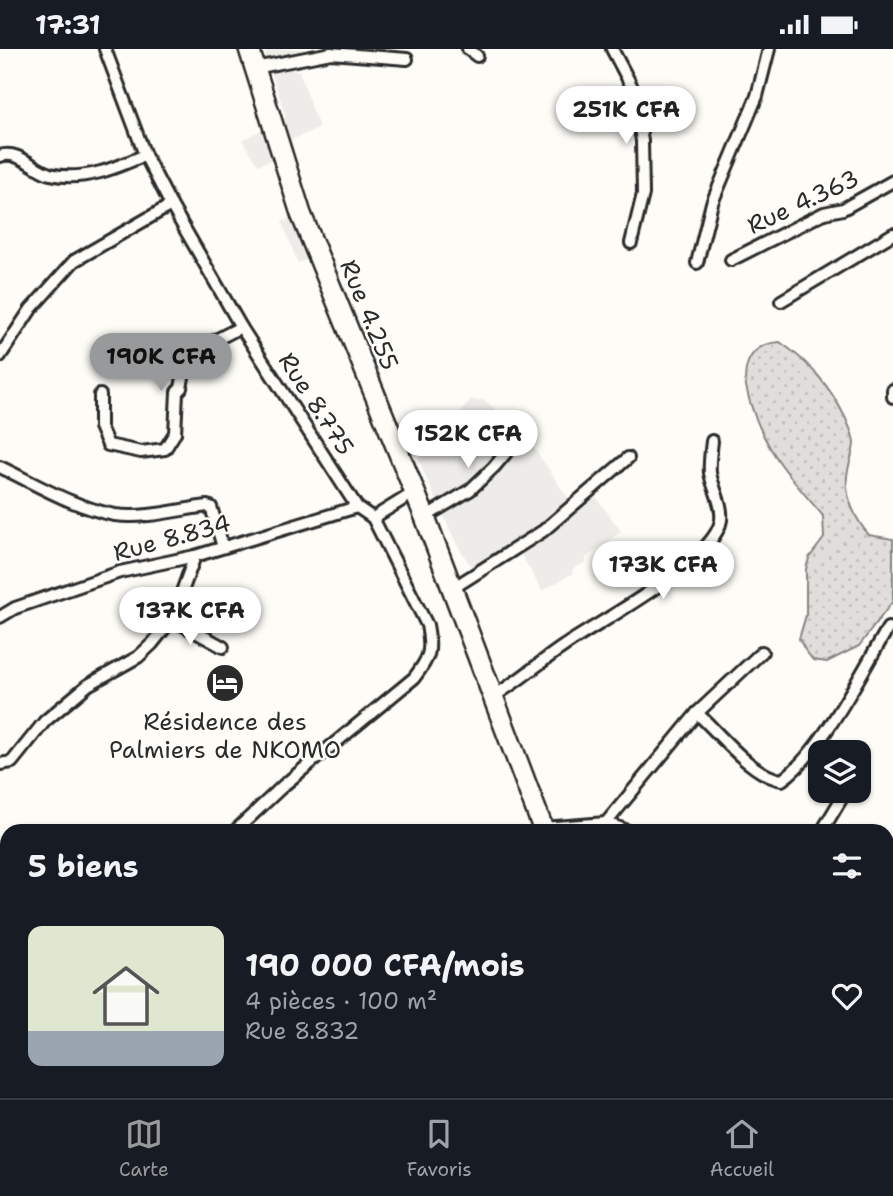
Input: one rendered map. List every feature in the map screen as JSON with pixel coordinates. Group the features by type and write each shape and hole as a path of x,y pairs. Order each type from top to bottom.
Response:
{"highway":[{"name":"Rue 4.255","path":"249,49 301,214 425,517 541,824"}],"street":[{"name":"Rue 8.775","path":"105,49 145,155 171,205 241,327 287,394 357,507 373,518 427,625 429,658 414,678 284,785 242,824"},
{"path":"612,49 631,85 642,141 643,194 631,243"},
{"path":"697,263 712,203 757,96 769,49"},
{"path":"255,68 331,53 407,59"},
{"path":"0,156 13,154 47,173 62,175 91,174 117,168 145,155"},
{"name":"Rue 4.363","path":"731,260 824,213 843,209 893,181"},
{"path":"0,356 31,309 74,261 171,205"},
{"path":"781,301 893,235"},
{"path":"100,395 100,427 108,445 141,451 165,449 175,433 177,392 191,355 241,327"},
{"path":"893,390 893,397"},
{"path":"425,517 470,490 521,435"},
{"path":"494,696 562,647 672,577 716,535 721,520 720,505 710,472 712,441"},
{"path":"453,589 543,531 628,458"},
{"path":"0,467 89,508 115,515 137,516 211,507 223,547"},
{"path":"373,518 415,492"},
{"name":"Rue 8.834","path":"0,617 16,608 120,572 195,556 357,507"},
{"path":"0,764 12,762 45,721 88,685 138,657 172,619 195,556"},
{"path":"172,619 223,647"},
{"path":"697,713 758,771 771,779 782,780 791,774 812,750 888,628"},
{"path":"597,824 606,823 697,713 762,652"},
{"path":"826,824 839,803"}],"shaded area":[{"path":"264,49 352,49 292,66 293,70 299,71 319,128 291,140 294,150 258,165 242,140 286,117"},
{"path":"293,217 310,258 298,263 282,222"},
{"path":"780,342 818,376 846,419 854,444 847,476 848,492 859,522 869,535 893,539 893,601 859,646 827,662 813,660 799,639 806,615 806,569 809,558 824,538 823,516 771,450 756,419 746,383 749,359 755,351 764,345"},
{"path":"470,400 484,400 524,433 568,498 591,490 621,531 586,558 586,562 572,569 573,573 542,591 518,549 510,554 510,561 478,577 457,545 424,473 418,457 455,421"}],"place":[{"name":"Résidence des Palmiers de NKOMO","path":"225,683"}]}
